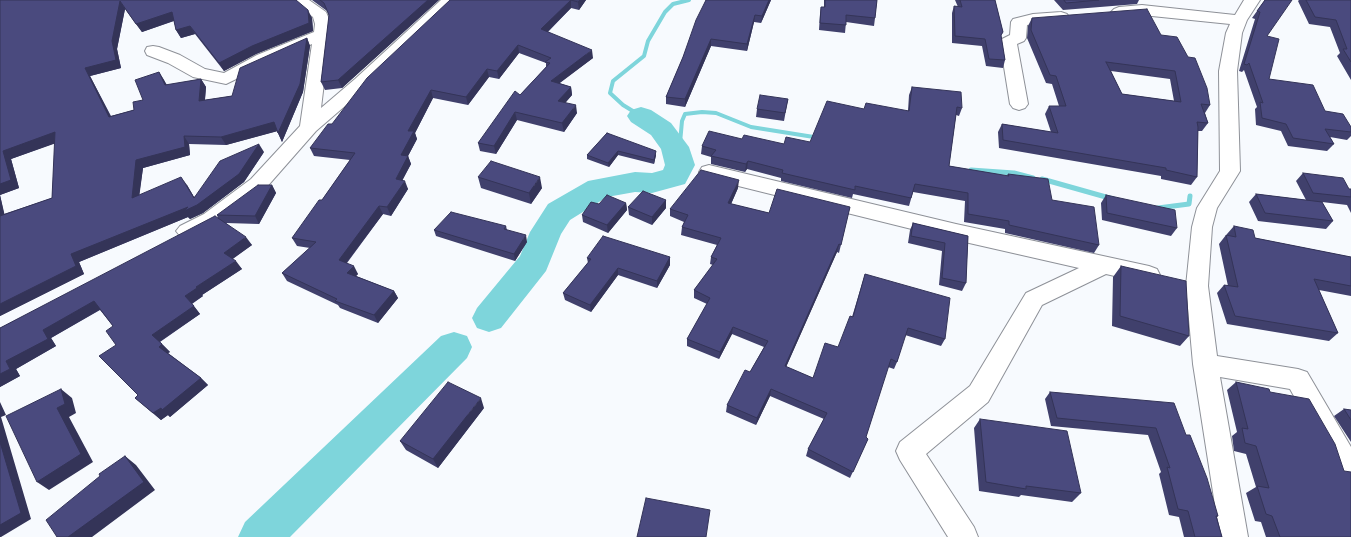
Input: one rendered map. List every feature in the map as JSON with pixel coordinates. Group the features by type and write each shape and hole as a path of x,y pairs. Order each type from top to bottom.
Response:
{"street":[{"path":"299,0 320,15 323,24 309,127"},
{"path":"168,241 211,218 258,184 309,127 361,83 450,0"},
{"path":"1234,537 1205,364 1197,286 1202,227 1207,208 1230,171 1228,71 1234,33 1239,20 1252,0"},
{"path":"1103,13 1142,10 1239,20"},
{"path":"1019,104 1008,42 1018,38 1020,35 1019,22 1033,19 1074,16"},
{"path":"153,51 174,59 199,73 226,79 263,59 322,34"},
{"path":"709,172 956,232 1197,286"},
{"path":"964,537 909,452 979,394 1034,299 1104,265"},
{"path":"1205,364 1298,380 1351,472"}],"building":[{"path":"0,0 296,0 308,10 309,23 252,46 219,63 190,26 176,30 172,12 136,24 120,1 112,41 116,60 85,68 109,117 134,110 133,102 143,100 135,80 159,72 165,85 201,79 199,101 232,96 240,68 307,38 300,84 278,133 274,122 221,137 184,136 185,147 136,160 132,198 181,177 194,198 220,161 259,144 239,174 197,205 184,211 188,207 71,254 76,266 0,304 0,216 52,198 55,132 3,151 11,180 0,184"},
{"path":"320,0 428,0 338,80 321,82 329,15 324,3"},
{"path":"450,0 571,0 541,29 592,50 551,81 571,87 558,101 576,105 562,123 515,112 494,146 478,143 515,91 520,95 550,63 545,62 551,58 518,45 497,71 487,69 466,97 431,90 408,131 414,131 401,155 408,156 396,179 405,181 387,207 379,206 339,260 354,266 347,273 394,291 374,315 335,301 337,299 282,273 316,242 292,238 319,200 322,200 355,153 310,148 328,124 332,124 367,78"},
{"path":"706,0 769,0 762,16 755,15 747,44 711,39 685,99 666,97 683,57 696,20"},
{"path":"825,0 877,0 875,18 846,15 846,25 820,23 821,7 825,7"},
{"path":"960,0 995,0 1003,32 1001,35 1005,60 989,59 985,39 955,36 954,6 962,7"},
{"path":"1064,0 1099,0 1066,3"},
{"path":"1265,0 1292,0 1267,36 1279,39 1269,79 1313,85 1325,111 1343,114 1351,127 1351,132 1325,129 1334,144 1293,138 1286,124 1262,118 1260,102 1263,103 1249,63 1247,65 1244,64 1260,12 1257,11"},
{"path":"1306,0 1351,0 1351,62 1343,49 1347,49 1336,20 1315,17"},
{"path":"1147,9 1161,35 1177,37 1188,57 1195,58 1207,88 1210,105 1201,104 1208,123 1197,122 1197,177 1166,170 1166,168 1003,140 1002,124 1058,133 1049,106 1066,106 1056,76 1050,75 1031,30 1032,18","holes":["1106,62 1175,71 1181,102 1122,94"]},
{"path":"912,87 961,92 962,108 957,107 949,166 1009,176 1008,174 1048,179 1052,200 1094,207 1099,245 1009,225 1009,221 968,214 968,193 915,184 911,198 855,186 855,190 782,173 783,170 748,161 746,164 711,156 716,150 702,146 709,131 742,139 744,135 784,144 786,137 810,142 827,101 864,109 866,103 909,111"},
{"path":"760,95 788,99 785,113 757,109"},
{"path":"607,133 656,151 654,160 618,151 608,163 587,155"},
{"path":"491,161 540,177 529,193 478,177"},
{"path":"701,170 739,180 728,203 769,213 777,189 850,207 841,245 839,244 785,366 813,378 825,343 838,347 850,316 853,317 865,274 950,298 945,339 908,328 897,362 891,359 866,437 868,439 853,472 808,449 827,413 771,389 757,418 727,405 745,370 750,372 768,341 733,327 720,352 687,339 710,298 694,290 717,259 711,257 721,238 682,227 688,215 670,209"},
{"path":"1303,173 1343,178 1349,189 1351,189 1351,197 1313,193"},
{"path":"258,185 272,185 255,216 217,215"},
{"path":"643,191 666,200 652,217 628,207"},
{"path":"1256,194 1322,202 1333,221 1265,213"},
{"path":"607,195 626,203 607,225 582,215 591,202 599,204"},
{"path":"1106,195 1175,210 1177,228 1107,213"},
{"path":"451,212 506,226 504,229 526,235 514,254 434,230"},
{"path":"215,216 246,237 224,253 236,261 185,296 194,306 152,335 162,344 159,347 201,378 162,410 161,408 153,413 135,398 138,395 99,356 116,345 106,331 113,326 94,301 43,330 48,339 6,361 10,369 0,374 0,328"},
{"path":"913,223 968,236 966,283 942,278 945,243 911,236"},
{"path":"1234,226 1253,230 1255,238 1351,257 1351,286 1314,279 1338,333 1235,316 1224,285 1238,287 1226,235 1236,237"},
{"path":"603,236 670,257 657,281 618,268 590,305 563,293 591,259 587,258"},
{"path":"1121,266 1186,281 1189,336 1120,316"},
{"path":"448,382 481,398 433,459 400,441"},
{"path":"1236,382 1269,389 1270,392 1309,399 1335,444 1344,471 1351,472 1351,537 1280,537 1272,516 1266,514 1257,486 1269,488 1256,446 1245,443 1242,428 1248,429"},
{"path":"61,389 65,404 57,408 81,454 37,482 6,416"},
{"path":"1050,392 1174,403 1186,435 1190,435 1207,478 1218,516 1216,516 1222,537 1195,537 1188,511 1178,509 1167,467 1170,468 1156,428 1057,418"},
{"path":"1344,409 1351,410 1351,420"},
{"path":"980,419 1067,431 1081,493 1026,486 1026,489 986,482"},
{"path":"0,442 21,513 0,525"},
{"path":"125,456 144,482 68,537 57,537 46,520 100,476 99,474"},
{"path":"646,498 710,510 706,537 637,537"}],"waterway":[{"path":"641,116 623,105 610,93 613,81 644,56 648,41 665,12 673,4 689,0"},
{"path":"680,143 682,121 685,114 702,112 716,113 751,127 820,138"},
{"path":"489,318 534,262 546,232 559,212 599,188 635,182 652,183 675,177 680,165 675,147 661,129 641,116"},
{"path":"678,157 680,142"},
{"path":"971,170 1014,173 1033,178"},
{"path":"1042,179 1113,199"},
{"path":"1158,208 1189,204 1190,196"},
{"path":"260,537 454,347"}]}
